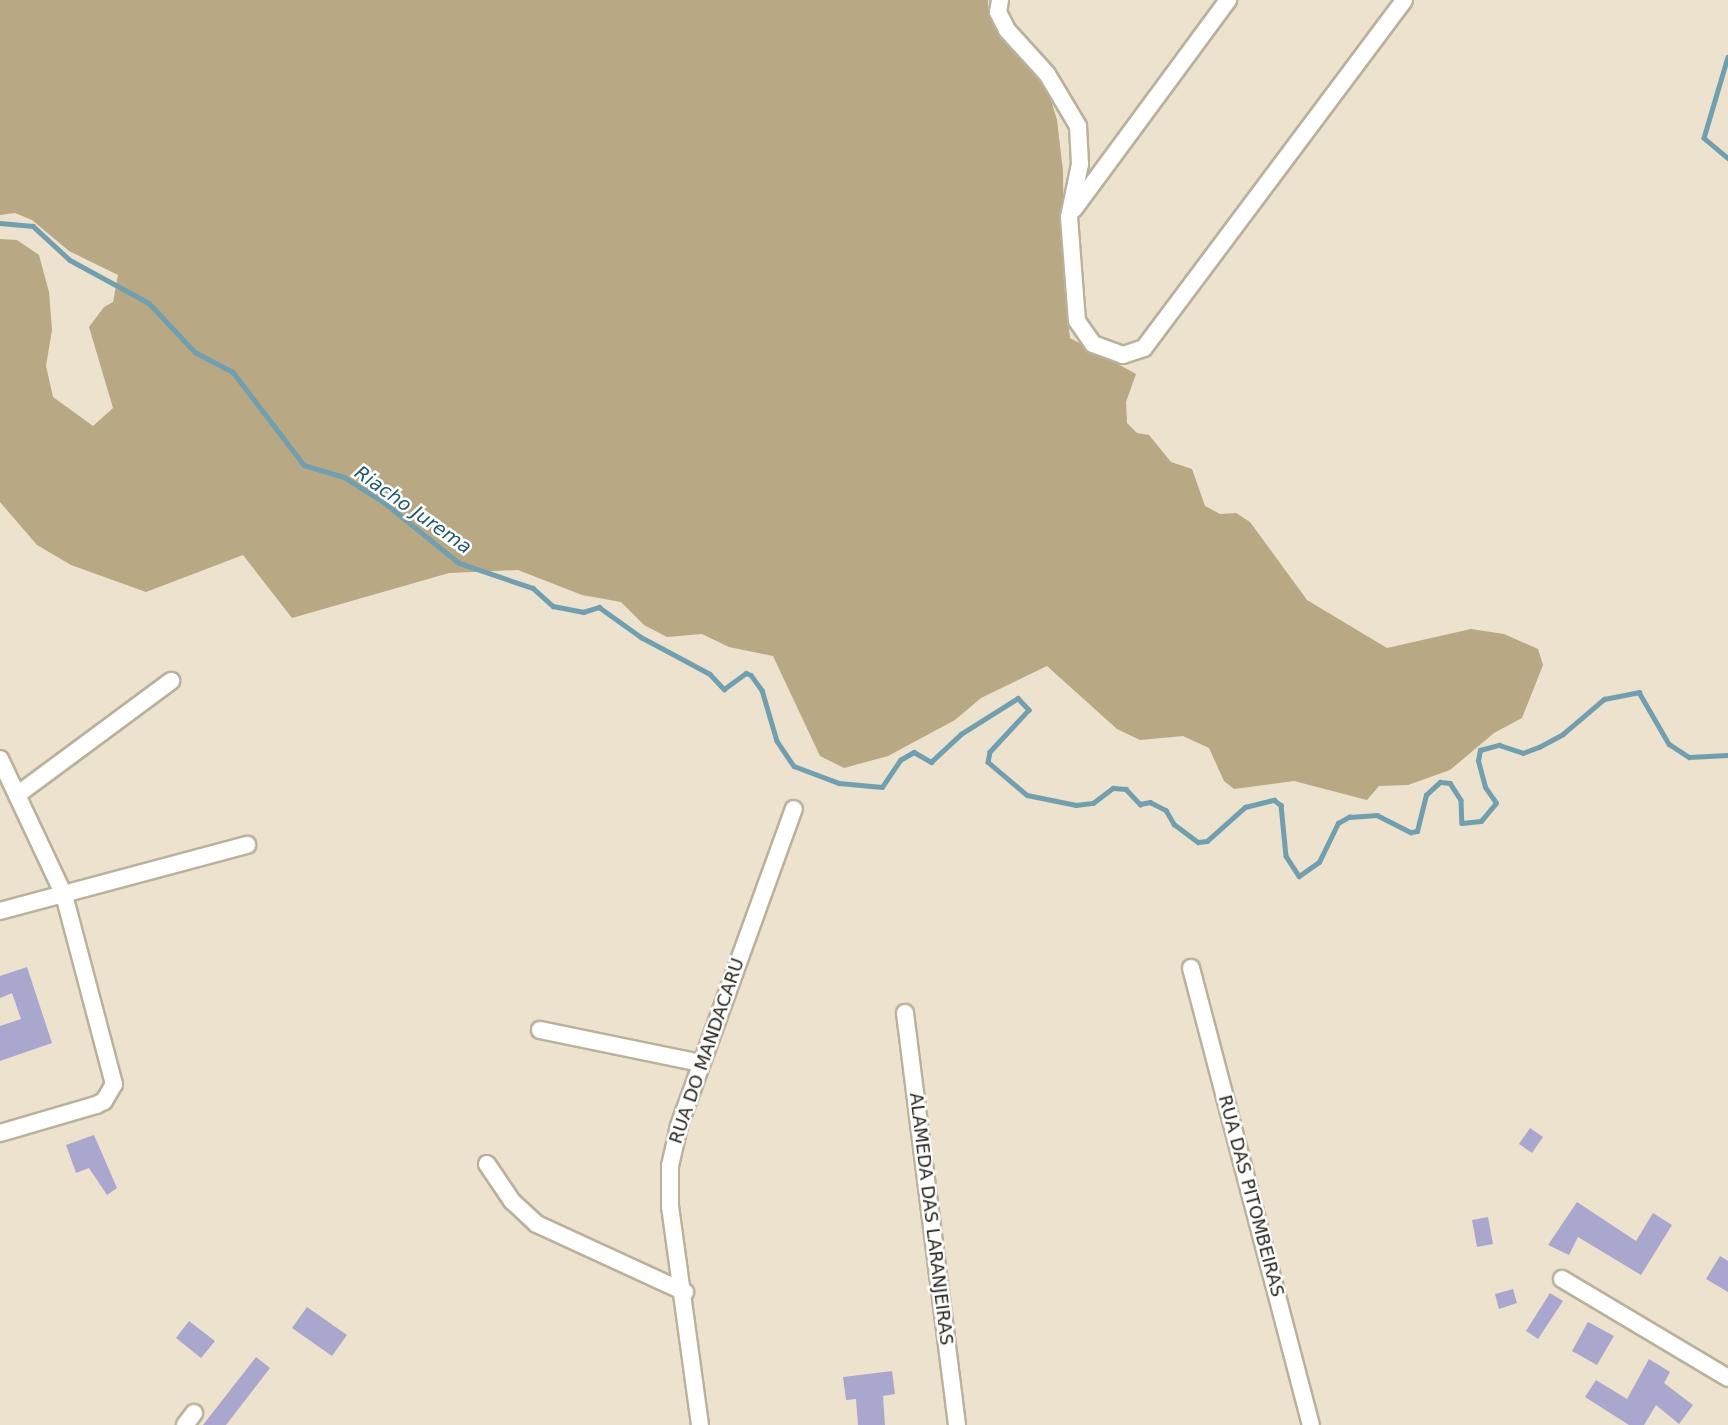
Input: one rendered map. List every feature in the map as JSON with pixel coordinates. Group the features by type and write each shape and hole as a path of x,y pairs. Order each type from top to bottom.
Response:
{"street":[{"path":"1000,0 998,12 1007,30 1047,74 1077,126 1080,164 1069,216 1072,289 1084,337 1123,355 1144,348 1404,0"},
{"path":"1069,216 1228,0"},
{"path":"17,795 171,681"},
{"path":"0,759 64,895 111,1060 114,1084 104,1101 0,1133"},
{"name":"RUA DO MANDACARU","path":"700,1425 685,1292 670,1206 670,1166 701,1063 794,809"},
{"path":"0,911 247,845"},
{"name":"RUA DAS PITOMBEIRAS","path":"1191,968 1311,1425"},
{"name":"ALAMEDA DAS LARANJEIRAS","path":"905,1013 957,1425"},
{"path":"540,1030 701,1063"},
{"path":"487,1164 512,1201 537,1224 685,1292"},
{"path":"1562,1279 1728,1378"}],"shaded area":[{"path":"0,0 988,0 988,12 1049,94 1057,120 1063,171 1064,284 1070,338 1136,374 1126,402 1127,423 1137,433 1149,435 1171,462 1192,469 1205,506 1220,514 1236,513 1250,522 1307,600 1387,648 1471,629 1504,634 1538,649 1543,665 1522,718 1494,733 1450,770 1408,785 1379,786 1367,800 1294,781 1234,789 1224,781 1209,748 1183,736 1140,740 1117,729 1047,666 981,698 955,720 888,756 844,768 820,756 773,656 729,647 702,634 667,637 644,625 621,602 582,595 518,570 449,573 292,618 243,555 146,592 71,565 37,545 0,502 0,239 17,240 39,255 49,292 52,330 46,366 53,397 93,426 113,408 89,327 104,307 113,302 118,275 69,251 32,220 15,213 0,215"}],"building":[{"path":"27,967 52,1043 0,1061 0,1026 21,1019 12,993 0,998 0,976"},
{"path":"1530,1128 1543,1137 1532,1153 1519,1144"},
{"path":"94,1135 117,1188 107,1195 89,1168 76,1173 66,1145"},
{"path":"1577,1202 1636,1241 1653,1213 1672,1225 1641,1275 1578,1237 1569,1255 1548,1245"},
{"path":"1488,1217 1493,1244 1477,1247 1472,1220"},
{"path":"1720,1256 1728,1261 1728,1292 1706,1279"},
{"path":"1513,1289 1517,1303 1499,1309 1495,1294"},
{"path":"1550,1293 1563,1301 1538,1339 1526,1331"},
{"path":"307,1307 347,1335 332,1356 292,1328"},
{"path":"189,1321 215,1341 201,1358 176,1338"},
{"path":"1588,1322 1614,1336 1597,1365 1572,1351"},
{"path":"256,1357 270,1368 226,1425 203,1425"},
{"path":"1649,1359 1670,1372 1664,1383 1693,1405 1679,1424 1656,1405 1644,1425 1629,1425 1585,1397 1596,1380 1627,1399"},
{"path":"892,1371 895,1394 883,1396 885,1425 858,1425 856,1399 846,1400 843,1377"}],"waterway":[{"path":"1728,57 1704,138 1728,158"},
{"name":"Riacho Jurema","path":"0,223 33,226 70,260 149,303 195,352 233,372 304,465 344,477 385,503 459,563 533,588 553,606 583,612 599,607 641,637 710,674 724,689 746,673 751,675 762,690 777,741 794,766 839,783 882,787 900,760 914,752 931,762 961,734 1018,698 1029,710 990,752 988,762 1027,795 1076,805 1093,803 1113,788 1126,789 1140,804 1150,802 1166,810 1174,824 1198,842 1207,841 1245,807 1274,800 1281,805 1286,856 1299,876 1319,862 1338,823 1349,817 1377,815 1411,832 1417,831 1426,795 1440,782 1450,783 1461,800 1462,823 1481,821 1496,803 1485,787 1478,761 1480,750 1499,745 1523,753 1539,747 1563,734 1604,699 1639,692 1669,744 1689,757 1728,755"}]}
